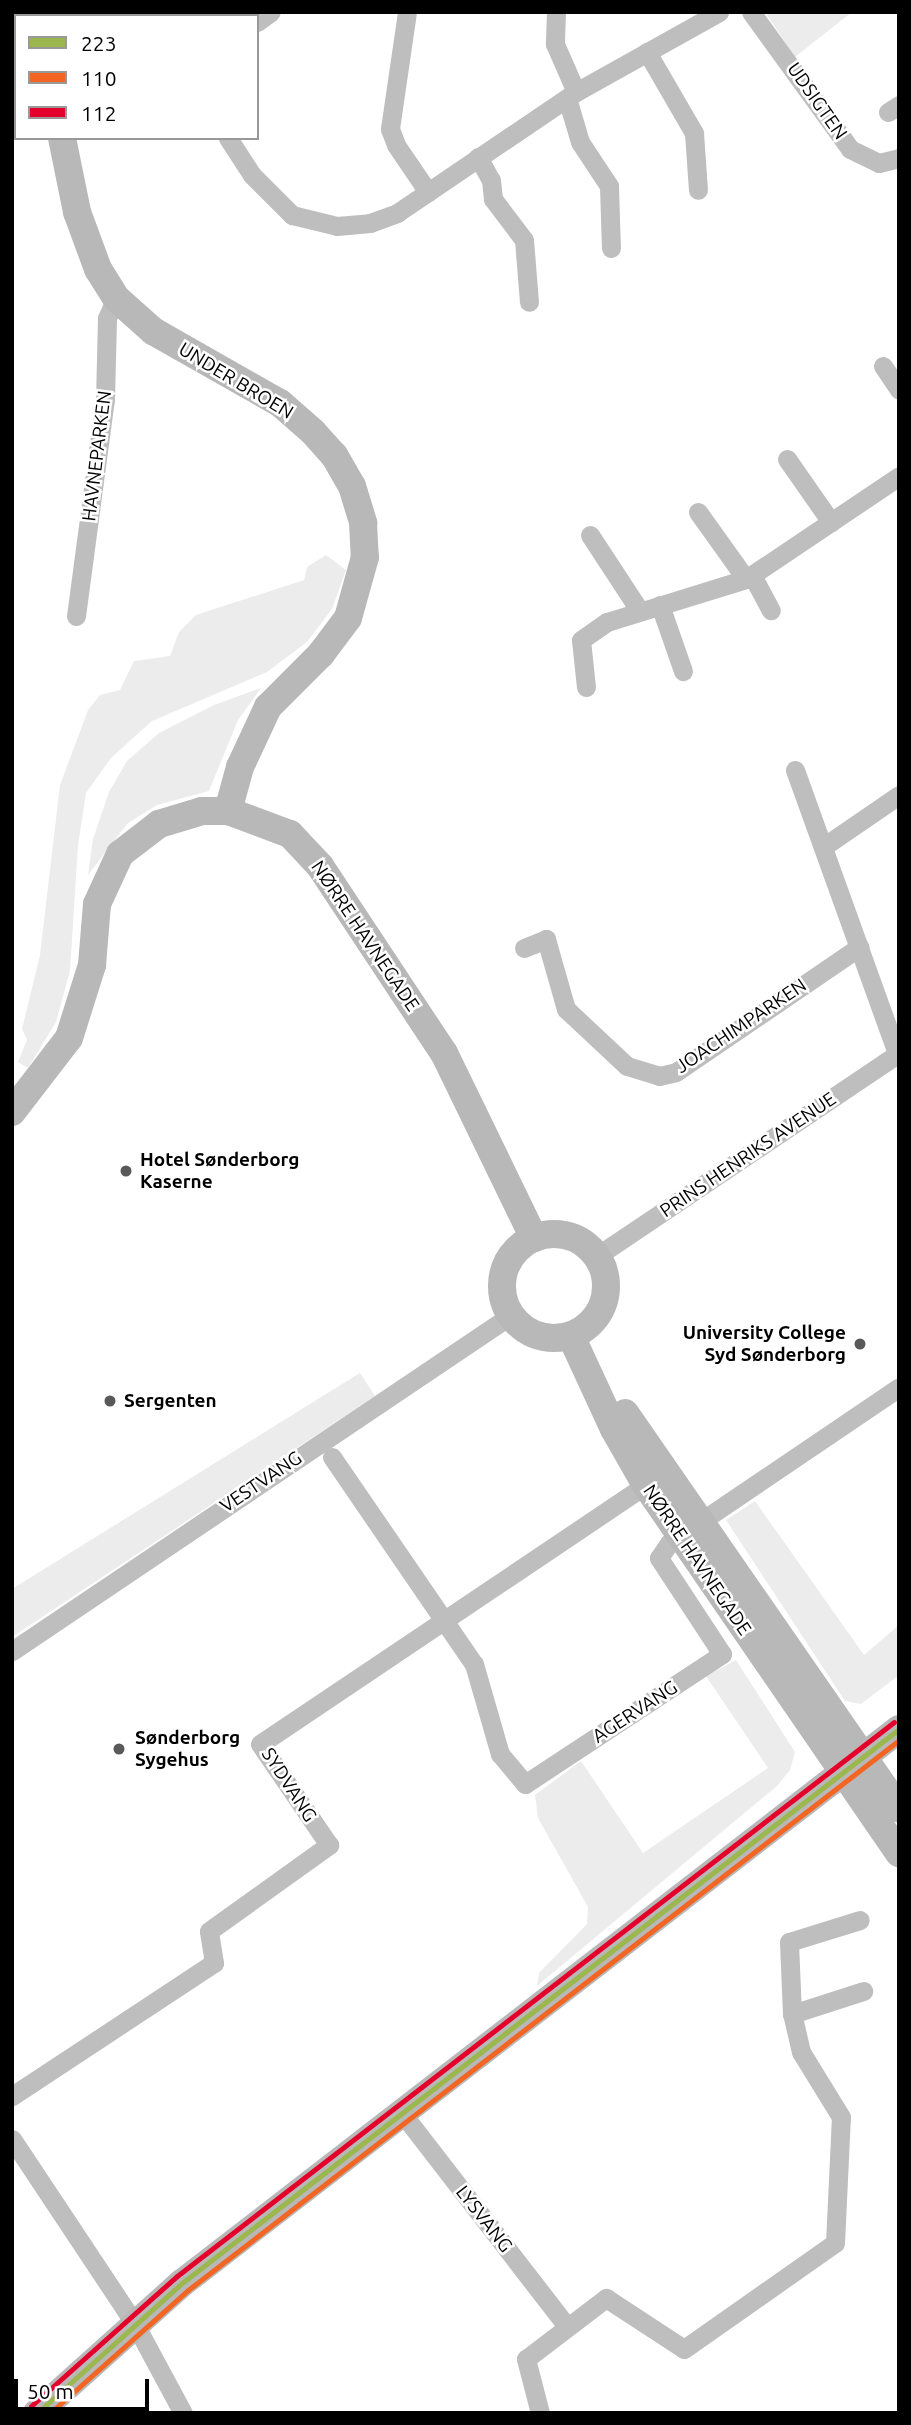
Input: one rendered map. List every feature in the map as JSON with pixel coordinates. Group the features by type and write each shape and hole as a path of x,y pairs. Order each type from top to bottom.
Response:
{"street":[{"path":"407,12 390,129 396,145 428,192"},
{"path":"556,12 555,44 572,95 580,142 609,186 611,248"},
{"path":"229,140 252,175 292,215 337,226 370,223 397,213 572,95 719,12"},
{"name":"UDSIGTEN","path":"751,12 850,149 880,163 899,158"},
{"path":"647,52 694,134 698,190"},
{"name":"UNDER BROEN","path":"62,140 77,212 98,269 116,298 153,331 280,403 313,432 334,455 352,486 363,523 365,557 348,618 321,654 268,707 253,733 228,811"},
{"path":"478,157 491,180 493,199 523,240 529,302"},
{"name":"HAVNEPARKEN","path":"76,615 104,409 107,318 116,298"},
{"path":"883,366 899,390"},
{"path":"787,459 831,522"},
{"path":"586,687 581,640 607,622 749,577 899,476"},
{"path":"698,512 771,610"},
{"path":"590,534 639,610"},
{"path":"660,605 683,671"},
{"path":"795,771 898,1054"},
{"path":"823,847 899,795"},
{"name":"NØRRE HAVNEGADE","path":"12,1112 43,1079 69,1038 92,965 97,904 120,854 159,824 202,811 228,811 290,834 320,866 444,1053 534,1238"},
{"name":"JOACHIMPARKEN","path":"524,948 546,939 566,1009 627,1066 659,1076 676,1072 859,947"},
{"name":"PRINS HENRIKS AVENUE","path":"597,1256 898,1054"},
{"path":"568,1236 597,1256 604,1271 605,1295 596,1318 577,1333 537,1335 511,1315 504,1301 504,1272 510,1258 534,1238 568,1236"},
{"name":"VESTVANG","path":"12,1651 511,1315"},
{"name":"NØRRE HAVNEGADE","path":"577,1333 621,1408 655,1479 853,1765"},
{"name":"AGERVANG","path":"332,1457 474,1664 500,1754 525,1784 722,1654 659,1558 689,1529 899,1387"},
{"name":"SYDVANG","path":"12,2096 214,1963 209,1931 328,1845 260,1744 655,1479"},
{"path":"37,2413 135,2324 402,2113 899,1730"},
{"path":"853,1765 899,1808"},
{"path":"853,1765 899,1853"},
{"path":"540,2413 526,2359 566,2325 606,2298 684,2350 835,2243 841,2117 801,2052 792,2014 789,1942 860,1920"},
{"path":"792,2014 863,1991"},
{"name":"LYSVANG","path":"402,2113 566,2325"},
{"path":"12,2138 135,2324 183,2413"}],"shaded area":[{"path":"765,12 852,12 795,57"},
{"path":"326,555 346,570 332,609 307,642 267,672 152,721 111,758 86,793 78,845 70,971 56,1022 28,1068 18,1062 27,1040 22,1029 40,955 60,785 88,710 100,695 120,690 134,661 170,656 179,632 196,615 304,580 307,567"},
{"path":"261,688 238,720 209,791 157,805 128,823 88,875 93,839 109,792 127,761 159,733 214,705"},
{"path":"360,1373 375,1396 12,1637 12,1589"},
{"path":"755,1501 864,1655 899,1625 899,1675 861,1704 845,1701 726,1520"},
{"path":"736,1660 795,1752 790,1770 777,1786 537,1986 539,1973 587,1924 588,1907 538,1818 535,1795 581,1761 643,1853 768,1768 706,1676"}],"transit line":[{"name":"112","path":"31,2406 177,2276 894,1722"},
{"name":"223","path":"37,2413 182,2283 899,1729"},
{"name":"110","path":"50,2413 188,2290 899,1740"}],"place":[{"name":"Hotel Sønderborg Kaserne","path":"126,1171"},
{"name":"University College Syd Sønderborg","path":"860,1344"},
{"name":"Sergenten","path":"110,1401"},
{"name":"Sønderborg Sygehus","path":"119,1749"}]}
